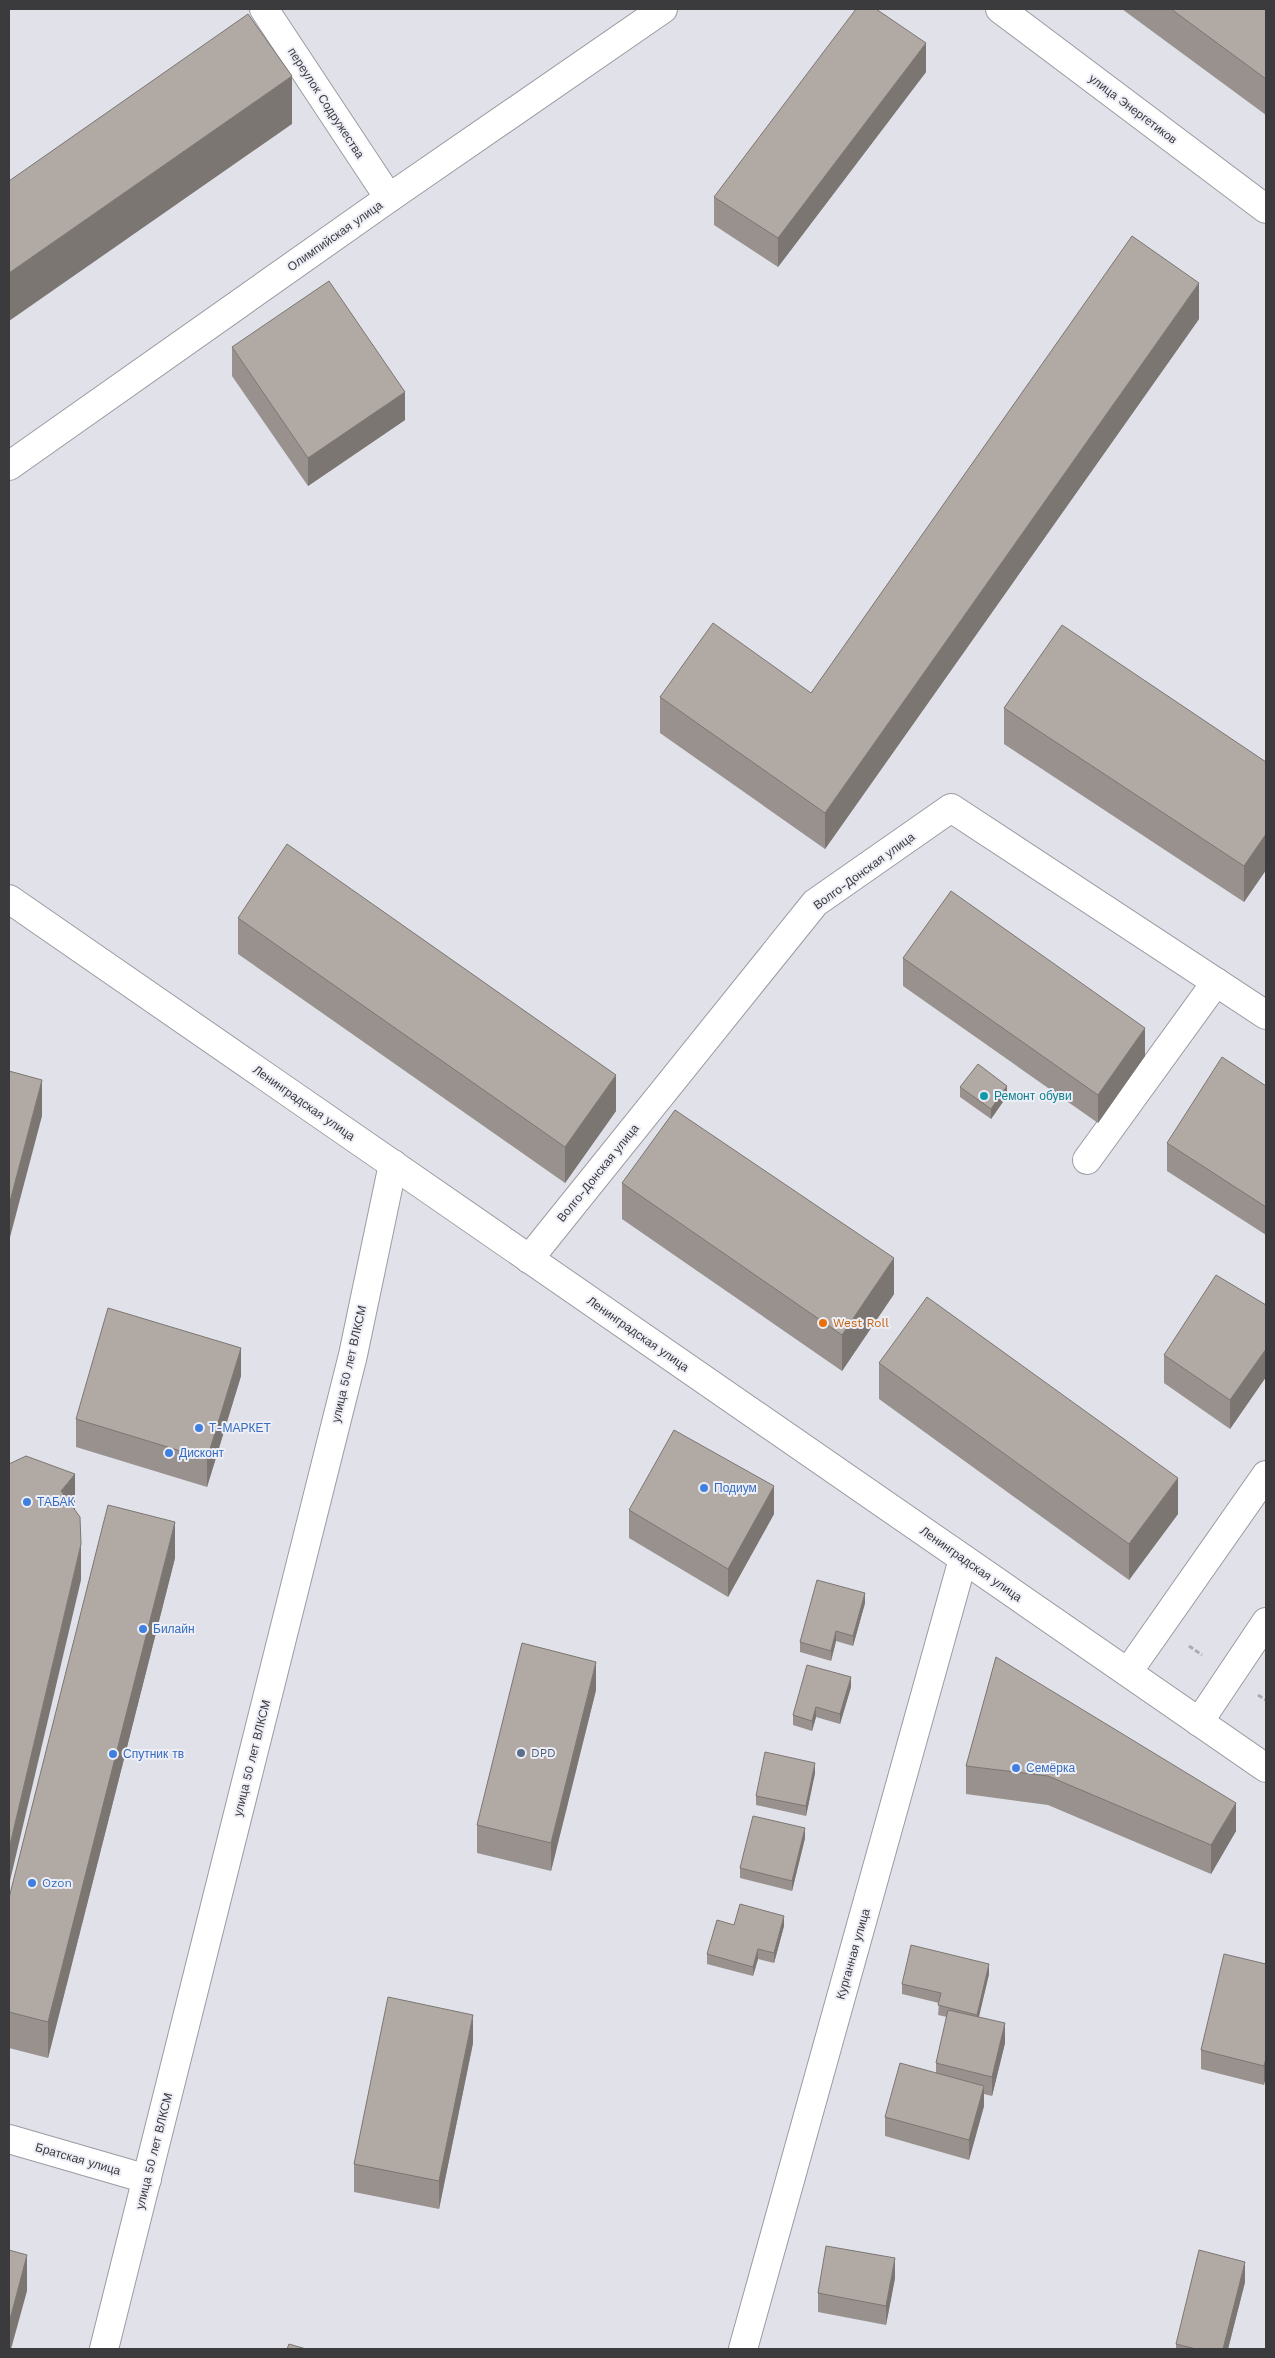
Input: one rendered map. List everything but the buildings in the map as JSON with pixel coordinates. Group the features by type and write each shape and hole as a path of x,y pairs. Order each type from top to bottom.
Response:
{"street":[{"name":"переулок Содружества","path":"264,9 389,198"},
{"name":"Олимпийская улица","path":"9,466 389,198 663,9"},
{"name":"улица Энергетиков","path":"1000,9 1266,209"},
{"name":"Волго-Донская улица","path":"530,1259 815,903 951,808 1266,1015"},
{"name":"Ленинградская улица","path":"9,899 1266,1768"},
{"path":"1087,1160 1216,982"},
{"name":"улица 50 лет ВЛКСМ","path":"104,2349 352,1355 393,1164"},
{"path":"1128,1672 1266,1475"},
{"name":"Курганная улица","path":"743,2349 963,1559"},
{"path":"1199,1722 1266,1622"},
{"name":"Братская улица","path":"9,2138 147,2179"}],"place":[{"name":"Ремонт обуви","path":"984,1096"},
{"name":"West Roll","path":"823,1323"},
{"name":"Т-МАРКЕТ","path":"199,1428"},
{"name":"Дисконт","path":"169,1453"},
{"name":"Подиум","path":"704,1488"},
{"name":"ТАБАК","path":"27,1502"},
{"name":"Билайн","path":"143,1629"},
{"name":"DPD","path":"521,1753"},
{"name":"Спутник тв","path":"113,1754"},
{"name":"Семёрка","path":"1016,1768"},
{"name":"Ozon","path":"32,1883"}]}
